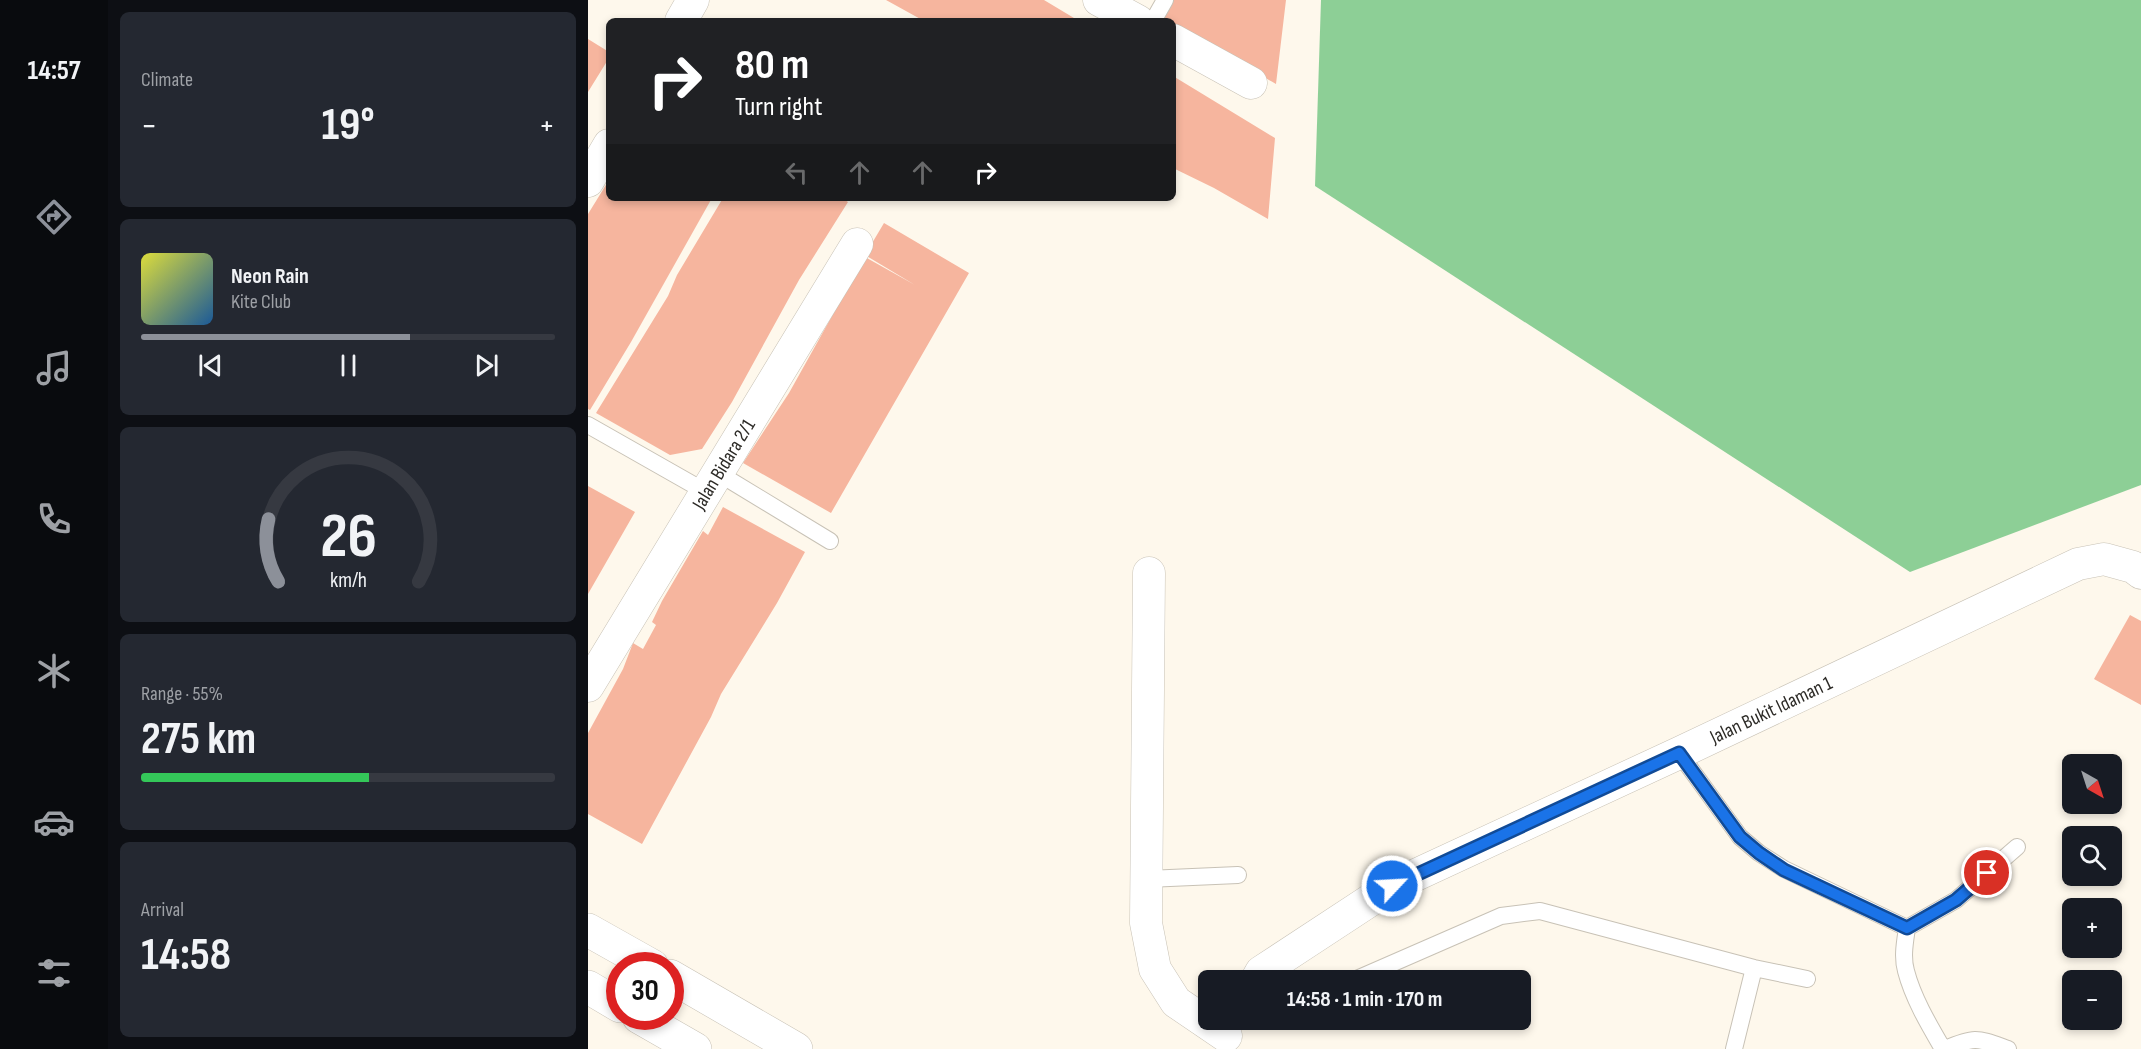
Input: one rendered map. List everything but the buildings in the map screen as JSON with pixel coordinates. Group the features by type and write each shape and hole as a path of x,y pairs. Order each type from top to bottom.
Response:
{"main road":[{"path":"588,930 627,952"},
{"path":"684,984 796,1049"},
{"path":"588,987 606,998"},
{"path":"662,1030 695,1049"}],"street":[{"path":"683,18 693,0"},
{"path":"1099,0 1132,18"},
{"path":"1176,42 1251,83"},
{"path":"588,181 606,150"},
{"name":"Jalan Bidara 2/1","path":"588,686 857,244"},
{"name":"Jalan Bukit Idaman 1","path":"1276,970 1392,886 2078,564 2104,559 2133,567 2141,573"},
{"path":"1149,573 1146,923 1155,969 1176,1002 1226,1035"}],"lane":[{"path":"1155,18 1165,0"},
{"path":"588,425 830,541"},
{"path":"1679,753 1740,837 1759,853 1784,870 1907,928"},
{"path":"1907,928 1956,900 2017,847"},
{"path":"1147,879 1238,875"},
{"path":"1377,970 1501,916 1540,911 1754,968 1807,979"},
{"path":"1907,928 1904,949 1905,970 1924,1017 1944,1049 1968,1040 1981,1040 2008,1049"},
{"path":"1734,1049 1754,968"}],"green space":[{"path":"1321,0 2141,0 2141,485 1910,572 1315,186"}],"route":[{"path":"1392,886 1679,753 1740,837 1759,853 1784,870 1907,928 1956,900 1987,873"}]}
